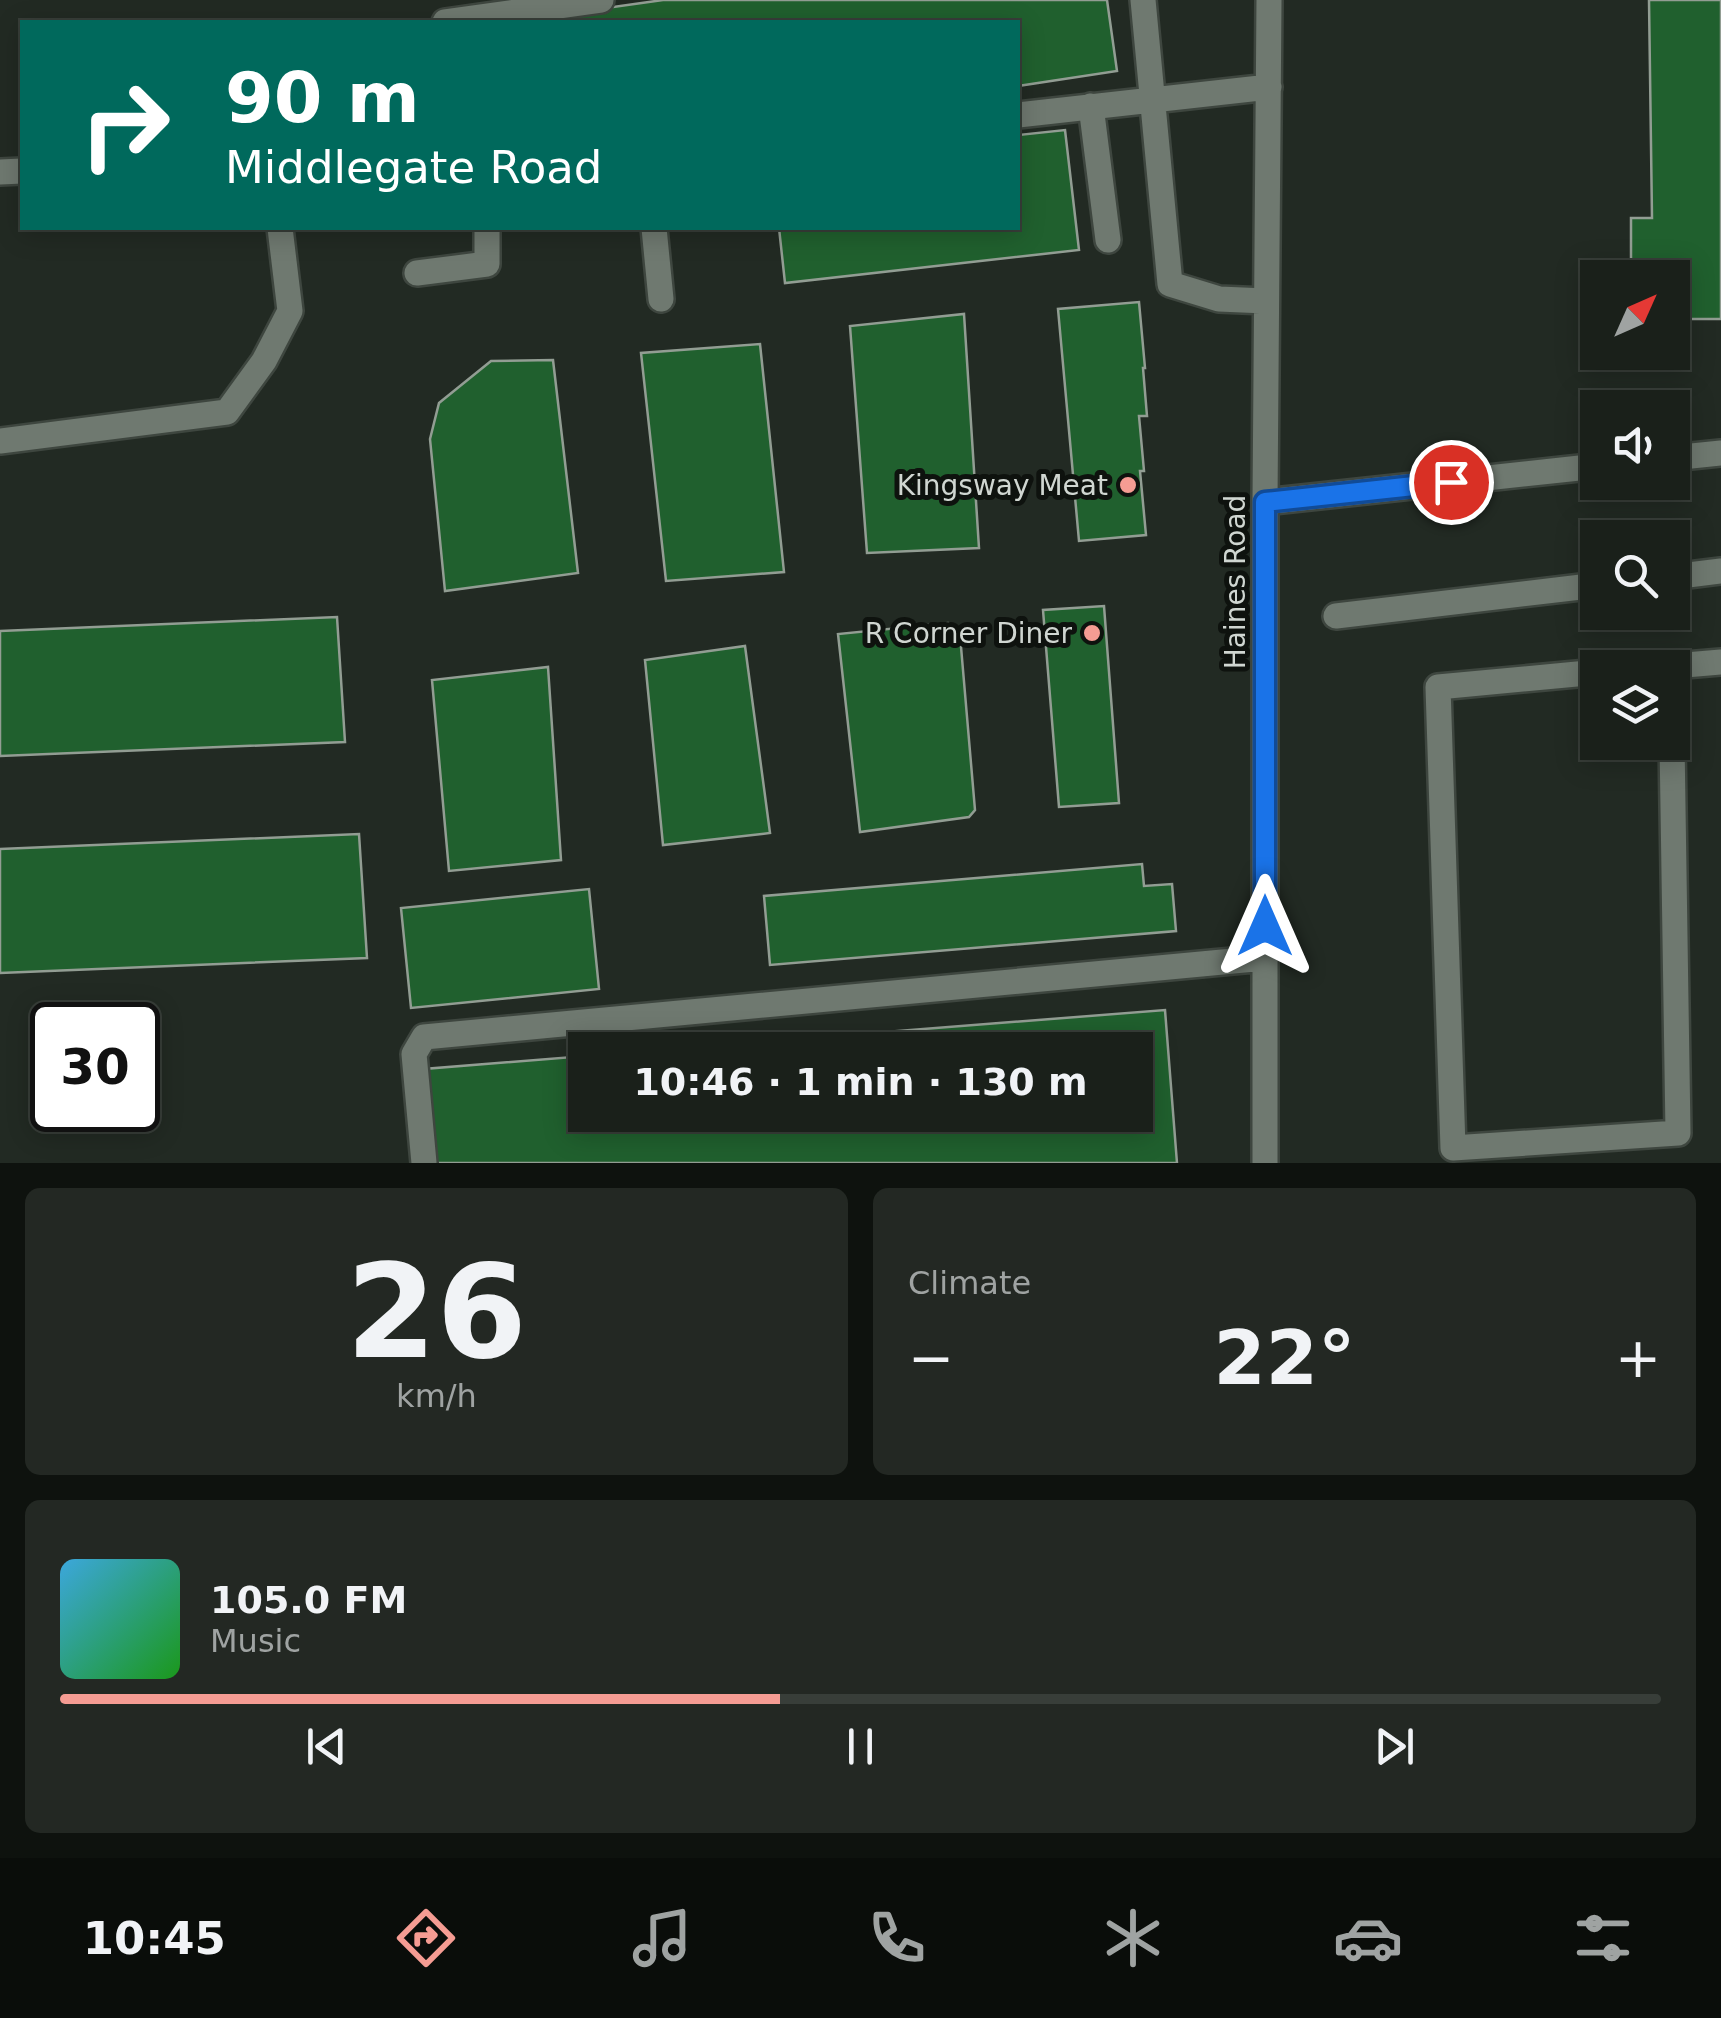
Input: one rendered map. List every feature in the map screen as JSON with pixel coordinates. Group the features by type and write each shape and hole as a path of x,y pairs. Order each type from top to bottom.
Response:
{"street":[{"path":"459,20 601,0"},
{"path":"1143,0 1170,284 1219,299 1266,301"},
{"name":"Haines Road","path":"1266,1163 1269,0"},
{"path":"1020,115 1268,87"},
{"path":"1090,106 1108,240"},
{"path":"0,441 227,412 264,362 290,311 280,230"},
{"path":"416,272 487,264 487,230"},
{"path":"654,230 661,299"},
{"path":"1690,456 1721,452"},
{"path":"1265,502 1580,468"},
{"path":"1690,574 1721,571"},
{"path":"1336,616 1580,587"},
{"path":"1690,665 1721,662"},
{"path":"1580,674 1438,687 1453,1148 1678,1133 1672,760"},
{"path":"424,1163 414,1054 424,1037 1266,958"}],"building":[{"path":"663,0 1107,0 1117,71 1020,86 1020,20 564,20 563,14"},
{"path":"1649,0 1721,0 1721,319 1690,319 1690,260 1631,260 1631,218 1652,218"},
{"path":"1065,130 1079,250 785,283 779,230 1020,230 1020,135"},
{"path":"1139,302 1147,416 1139,416 1146,535 1079,541 1058,309"},
{"path":"964,314 979,548 867,553 850,326"},
{"path":"760,344 784,572 666,581 641,353"},
{"path":"553,360 578,573 445,591 430,439 439,403 491,361"},
{"path":"1104,606 1119,803 1059,807 1043,610"},
{"path":"337,617 345,742 0,756 0,631"},
{"path":"948,623 960,635 975,810 969,817 860,832 838,634"},
{"path":"745,646 770,833 663,845 645,660"},
{"path":"548,667 561,860 449,871 432,680"},
{"path":"359,834 367,958 0,973 0,849"},
{"path":"1142,864 1144,886 1172,884 1176,931 770,965 764,896"},
{"path":"589,889 599,989 411,1008 401,908"},
{"path":"1165,1010 1177,1163 432,1163 424,1069 568,1057 568,1132 1153,1132 1153,1032 887,1032"}],"place":[{"name":"Kingsway Meat","path":"1128,485"},
{"name":"R Corner Diner","path":"1092,633"}],"route":[{"path":"1265,926 1265,502 1451,482"}]}
